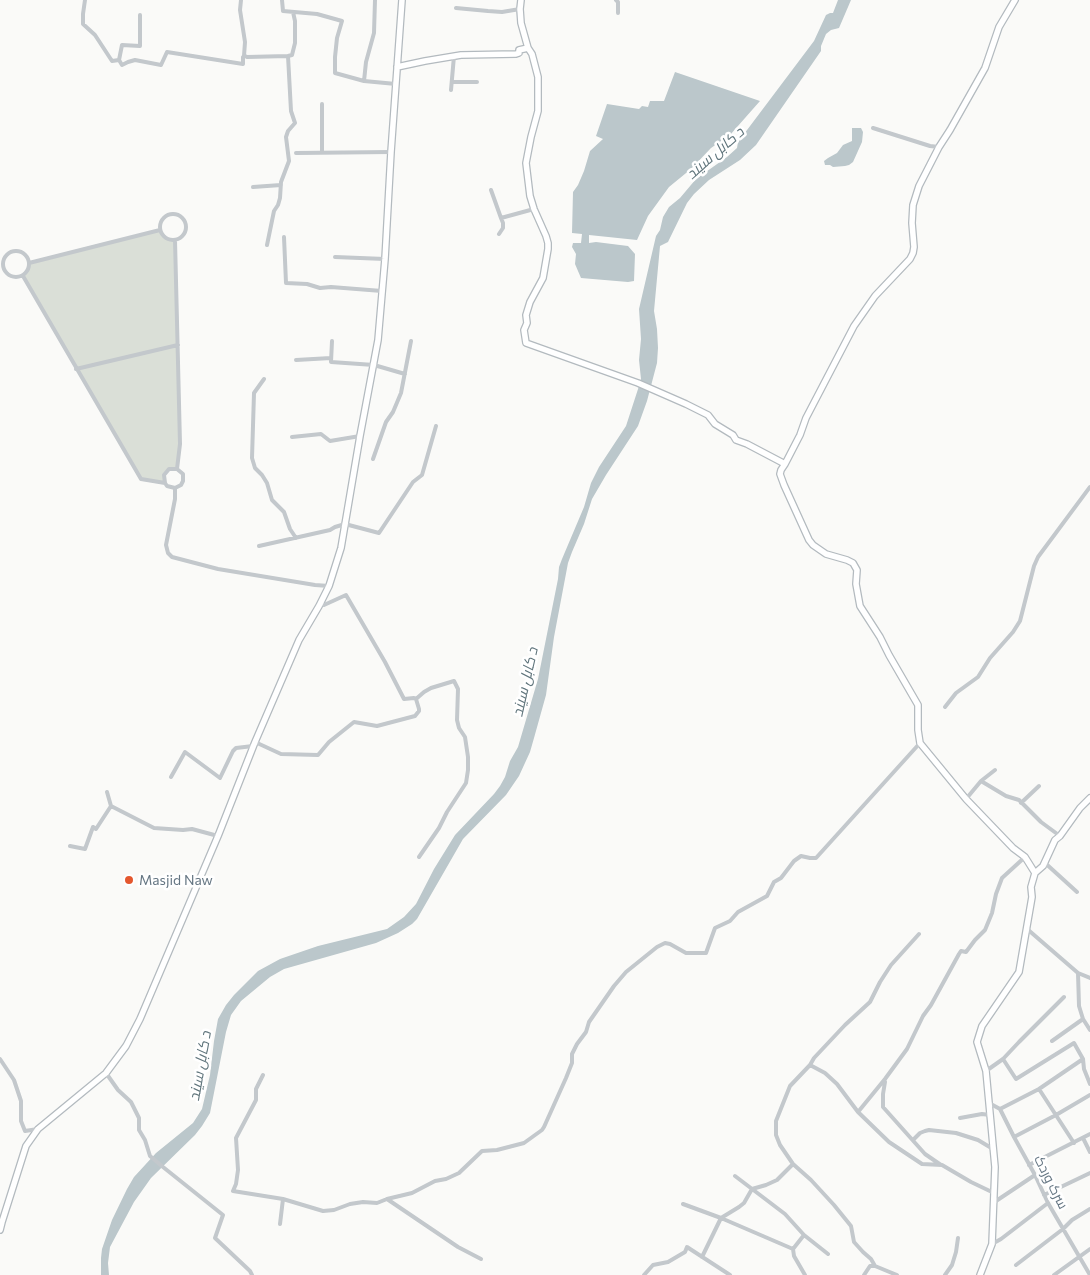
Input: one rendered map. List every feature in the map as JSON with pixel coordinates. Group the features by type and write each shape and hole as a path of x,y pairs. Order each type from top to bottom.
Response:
{"main road":[{"path":"0,1230 26,1146 38,1129 106,1073 126,1046 140,1019 299,640 329,586 341,548 378,340 402,0"},
{"path":"521,0 522,23 538,77 538,111 526,163 530,196 546,236 548,249 543,278 530,302 526,315 527,323 524,330 529,344 651,388 708,415 716,424 733,435 736,440 785,464"},
{"path":"1015,0 999,27 985,68 939,147 916,195 913,213 913,253 910,259 875,296 854,326 781,470 781,478 813,545 826,554 854,564 857,570 856,584 860,606 880,637 918,705 920,743 966,799 1013,848 1025,857 1035,873"},
{"path":"397,67 454,56 516,54 519,53 519,50 528,48"},
{"path":"980,1275 992,1244 995,1167 986,1071 978,1042 982,1026 1019,972 1032,897 1031,887 1035,873 1043,866 1055,840 1090,798"}],"street":[{"path":"85,0 83,24 95,35 112,61 119,60"},
{"path":"140,15 140,46 122,45 119,60 122,65 135,60 161,66 166,52 243,64 245,42 240,0"},
{"path":"282,0 283,12 317,14 342,21 337,38 334,73 364,82 396,84"},
{"path":"364,82 368,51 372,44 374,33 375,0"},
{"path":"616,0 618,2 618,13"},
{"path":"456,8 502,12 520,10"},
{"path":"244,56 292,55 295,43 293,12"},
{"path":"267,245 274,211 280,198 283,176 289,161 286,137 288,131 295,123 291,111 288,56"},
{"path":"451,90 454,56"},
{"path":"452,82 477,82"},
{"path":"322,104 322,152"},
{"path":"873,128 930,146 939,147"},
{"path":"296,153 391,152"},
{"path":"253,187 281,185"},
{"path":"491,190 503,223 500,234"},
{"path":"501,218 534,209"},
{"path":"170,214 180,216 186,224 184,234 175,240 165,238 160,230 162,220 170,214"},
{"path":"29,263 160,230"},
{"path":"284,237 286,283 308,284 320,288 331,287 382,291"},
{"path":"175,240 180,444 177,469"},
{"path":"14,251 24,254 28,258 29,263 29,268 23,276 18,278 9,276 3,267 5,257 8,253 14,251"},
{"path":"335,257 385,259"},
{"path":"0,275 5,272"},
{"path":"23,276 140,479 165,483 167,486 175,488 181,485 183,481 182,474 177,469 169,469 164,475 165,483"},
{"path":"332,340 331,362 333,363 374,365 405,374"},
{"path":"373,459 386,422 393,412 401,393 411,341"},
{"path":"76,369 178,345"},
{"path":"296,360 331,358"},
{"path":"264,379 254,393 252,458 255,468 267,483 272,500 284,512 290,529 296,538"},
{"path":"259,546 330,530 345,524 377,533 381,532 413,482 422,475 436,426"},
{"path":"292,437 322,434 330,441 360,436"},
{"path":"945,707 956,693 978,677 990,658 1013,632 1020,621 1038,557 1090,487"},
{"path":"175,488 175,498 166,545 168,553 172,557 218,569 329,586"},
{"path":"320,603 324,605 346,595 404,699 416,699 431,688 454,681 458,689 459,728 465,737 468,757 466,782 439,828 419,857"},
{"path":"171,776 185,752 220,778 236,748 254,744 281,754 318,754 329,742 354,722 377,726 415,716 419,711 416,699"},
{"path":"263,1075 256,1089 256,1100 236,1138 238,1170 233,1191 283,1199 323,1211 363,1202 377,1203 412,1193 435,1181 446,1179 459,1173 482,1151 497,1150 524,1143 544,1127 572,1063 572,1054 586,1032 588,1022 626,972 657,947 665,944 670,944 686,953 706,953 715,928 730,920 738,912 767,896 774,882 781,878 794,861 801,856 816,858 920,743"},
{"path":"966,799 981,781 995,770"},
{"path":"981,781 1006,796 1019,800 1041,822 1060,836"},
{"path":"1021,803 1039,786"},
{"path":"107,792 111,806 154,828 192,829 218,836"},
{"path":"70,846 85,849 93,827 96,829 111,806"},
{"path":"858,1112 907,1049 923,1016 961,951 966,952 985,930 1002,878 1025,857"},
{"path":"1044,862 1077,892"},
{"path":"1026,928 1078,973 1090,978"},
{"path":"875,1266 871,1259 854,1242 851,1226 834,1205 793,1164 780,1145 776,1135 776,1121 790,1086 845,1025 870,1002 891,965 920,934"},
{"path":"1078,973 1079,1006 1083,1019 1090,1030"},
{"path":"986,1071 1003,1059 1064,997"},
{"path":"1052,1041 1083,1019"},
{"path":"1003,1059 1016,1079 1074,1043 1083,1059 1084,1070 1090,1084"},
{"path":"0,1058 14,1080 20,1101 21,1121 25,1131 38,1129"},
{"path":"989,1103 1000,1109 1039,1089 1083,1059"},
{"path":"810,1065 825,1073 837,1084 858,1112 889,1142 922,1164 942,1165"},
{"path":"106,1073 118,1090 131,1102 139,1118 139,1130 145,1140 150,1156 223,1215 215,1238 252,1275"},
{"path":"885,1079 883,1107 925,1154 970,1182 994,1193"},
{"path":"1039,1089 1074,1144"},
{"path":"1014,1137 1090,1095"},
{"name":"سرک وردک","path":"1000,1109 1048,1203 1090,1275"},
{"path":"960,1118 982,1114 990,1115"},
{"path":"913,1140 920,1133 929,1130 956,1133 978,1140 993,1149"},
{"path":"1030,1165 1074,1144 1090,1134"},
{"path":"1082,1138 1090,1152"},
{"path":"702,1257 721,1218 744,1203 752,1189 777,1180 793,1164"},
{"path":"1044,1195 1090,1173"},
{"path":"993,1203 1035,1175"},
{"path":"735,1176 785,1214 804,1235 828,1254"},
{"path":"280,1224 283,1199"},
{"path":"387,1199 458,1247 481,1259"},
{"path":"992,1244 1048,1203"},
{"path":"683,1204 793,1249"},
{"path":"1016,1265 1072,1220 1090,1209"},
{"path":"804,1235 793,1249 794,1256 805,1275"},
{"path":"945,1275 952,1265 958,1238"},
{"path":"644,1275 652,1265 668,1262 685,1252 687,1247 730,1275"},
{"path":"1054,1275 1090,1249"},
{"path":"864,1275 870,1266 875,1266 897,1275"}],"shaded area":[{"path":"838,0 851,0 839,28 831,30 826,34 821,51 756,145 740,160 709,180 694,194 687,203 668,242 660,246 654,311 657,329 657,363 647,401 638,426 592,499 568,563 554,637 546,695 530,752 519,776 506,795 463,839 417,919 412,924 376,943 284,969 270,977 241,1001 231,1015 226,1032 210,1113 195,1135 151,1178 134,1202 110,1247 109,1275 101,1275 102,1249 112,1220 134,1177 156,1153 193,1123 202,1109 210,1075 218,1019 234,995 258,971 280,959 318,946 387,929 404,917 416,904 434,869 455,835 500,786 518,747 538,679 559,567 584,507 591,483 599,467 626,426 639,386 641,379 639,360 641,339 639,309 656,236 660,230 663,217 669,207 680,198 696,179 737,148 738,142 814,41 826,15 833,13"},
{"path":"675,72 760,101 730,135 711,148 691,169 669,187 648,216 637,240 589,235 589,243 596,242 628,246 635,254 634,281 581,278 575,264 576,254 572,247 573,243 581,243 582,234 572,233 573,192 584,171 590,151 603,139 596,136 607,104 639,109 642,106 648,107 650,101 664,101"},
{"path":"852,128 861,128 863,132 862,142 853,162 845,166 833,167 825,165 824,161 837,153 843,145 852,141"},
{"path":"160,230 165,238 175,240 180,444 177,469 166,472 165,483 141,479 23,276 29,268 29,263"}],"place":[{"name":"Masjid Naw","path":"129,880"}],"water label":[{"name":"د کابل سيند","path":"715,153"},
{"name":"د کابل سيند","path":"525,682"},
{"name":"د کابل سيند","path":"200,1066"}]}
